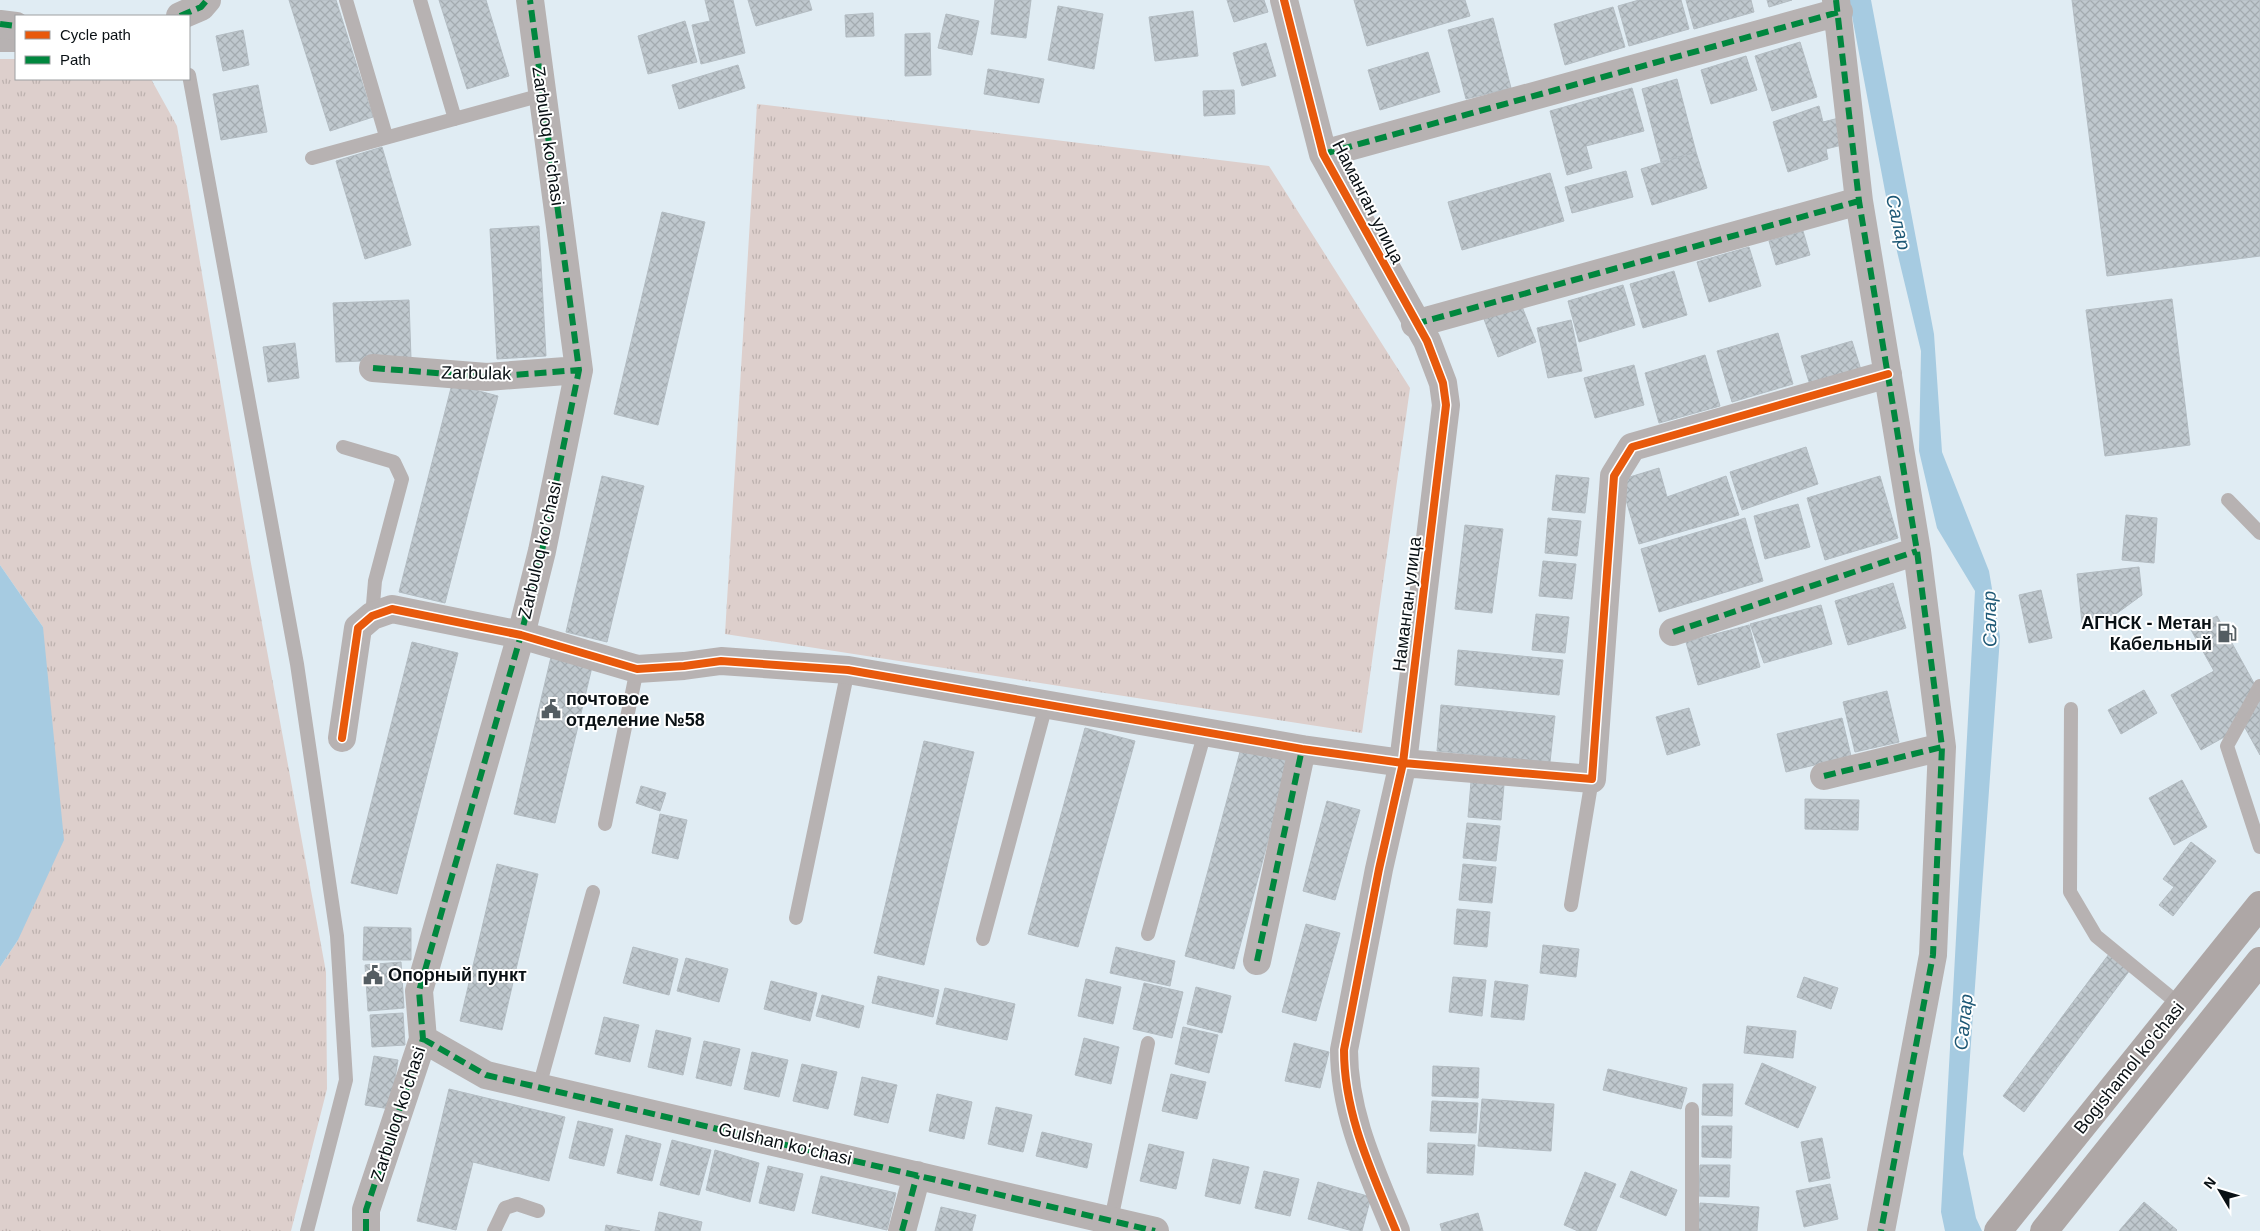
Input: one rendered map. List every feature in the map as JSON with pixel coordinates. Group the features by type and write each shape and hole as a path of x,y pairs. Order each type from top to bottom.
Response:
{"main road":[{"name":"Bogishamol ko'chasi","path":"2003,1224 2260,905"},
{"name":"Bogishamol ko'chasi","path":"2044,1231 2260,961"}],"street":[{"path":"182,15 201,7 207,0"},
{"name":"Zarbuloq ko'chasi","path":"366,1231 366,1210 423,1039 419,991 521,636 542,551 579,370 530,0"},
{"name":"Наманган улица","path":"1284,0 1323,154 1436,361 1443,383 1446,405 1403,763 1347,1025 1344,1050 1344,1076 1354,1127 1396,1231"},
{"path":"1323,154 1837,6 1859,201 1917,552 1942,747 1933,955 1882,1231"},
{"path":"0,24 15,26"},
{"path":"1415,324 1859,201"},
{"name":"Zarbulak","path":"373,368 487,376 579,370"},
{"path":"342,738 358,628 372,616 392,609 521,636 637,669 721,661 848,670 1205,732 1403,763 1592,779 1614,476 1632,447 1888,374"},
{"path":"1673,632 1917,552"},
{"path":"1824,776 1942,747"},
{"path":"1257,961 1302,748"},
{"name":"Gulshan ko'chasi","path":"423,1039 486,1075 1155,1231"},
{"path":"902,1231 917,1175"}],"lane":[{"path":"346,0 386,136"},
{"path":"420,0 455,118"},
{"path":"0,45 15,45"},
{"path":"190,80 297,664 337,936 346,1080 307,1231"},
{"path":"312,158 386,136 542,96"},
{"path":"343,447 394,462 402,479 375,581 372,616"},
{"path":"2228,500 2260,533"},
{"path":"605,824 637,669"},
{"path":"796,918 848,670"},
{"path":"2260,686 2227,746 2260,847"},
{"path":"983,940 1046,705"},
{"path":"2071,709 2070,892 2096,936 2180,1005"},
{"path":"1148,934 1205,732"},
{"path":"1571,905 1592,779"},
{"path":"539,1087 593,892"},
{"path":"1111,1220 1148,1043"},
{"path":"1692,1109 1692,1231"},
{"path":"494,1231 505,1208 517,1204 538,1211"}],"green space":[{"path":"0,59 15,59 15,80 152,80 177,126 250,558 326,972 327,1089 291,1231 0,1231 0,967 18,940 43,627 0,565"},
{"path":"757,104 1269,166 1410,388 1362,733 725,634"}],"water":[{"name":"Салар","path":"1849,0 1871,0 1934,334 1942,452 1989,571 2000,637 1963,1154 1976,1218 1982,1231 1945,1231 1941,1212 1975,591 1937,528 1919,451 1921,351 1894,239"},
{"path":"0,565 43,627 64,840 18,940 0,967"}],"building":[{"path":"289,0 336,0 373,117 330,131"},
{"path":"439,0 486,0 509,76 467,89"},
{"path":"705,0 733,0 745,53 701,64 692,25 710,21"},
{"path":"748,0 809,0 812,10 756,26"},
{"path":"995,0 1031,0 1026,38 991,34"},
{"path":"1227,0 1264,0 1268,12 1234,22"},
{"path":"1354,0 1465,0 1470,16 1367,46"},
{"path":"1639,0 1681,0 1689,29 1629,46 1618,6"},
{"path":"1686,0 1751,0 1754,12 1694,29"},
{"path":"1767,0 1792,0 1769,7"},
{"path":"2072,0 2260,0 2260,256 2107,276"},
{"path":"1058,6 1103,14 1094,69 1048,60"},
{"path":"1613,7 1625,47 1565,65 1554,24"},
{"path":"1193,11 1198,56 1155,61 1149,17"},
{"path":"873,13 874,36 846,37 845,15"},
{"path":"946,14 979,21 972,55 938,48"},
{"path":"1493,18 1511,88 1466,99 1448,30"},
{"path":"685,21 697,62 648,74 638,36"},
{"path":"243,30 249,65 223,71 216,36"},
{"path":"930,33 931,75 905,76 905,34"},
{"path":"1800,42 1817,97 1772,111 1755,56"},
{"path":"1266,43 1276,76 1242,86 1233,53"},
{"path":"1428,52 1440,92 1380,110 1368,70"},
{"path":"1746,56 1757,90 1711,104 1701,70"},
{"path":"738,65 745,88 679,109 672,85"},
{"path":"988,69 1044,79 1039,103 984,94"},
{"path":"1677,79 1696,152 1661,162 1642,89"},
{"path":"258,85 267,132 221,140 213,94"},
{"path":"1632,88 1644,131 1586,146 1592,168 1567,175 1550,111"},
{"path":"1234,90 1235,114 1204,116 1203,91"},
{"path":"1819,106 1823,122 1843,117 1850,143 1826,149 1828,159 1788,172 1773,122"},
{"path":"382,147 411,245 365,259 336,161"},
{"path":"1696,152 1707,188 1652,205 1641,169"},
{"path":"1626,171 1633,197 1572,213 1565,187"},
{"path":"1550,173 1564,221 1462,250 1448,202"},
{"path":"662,212 705,222 658,425 614,414"},
{"path":"539,226 546,356 497,359 490,229"},
{"path":"1803,231 1810,255 1776,265 1769,241"},
{"path":"1749,247 1761,286 1709,302 1697,262"},
{"path":"1674,271 1687,315 1643,328 1630,284"},
{"path":"1623,285 1635,325 1579,342 1568,301"},
{"path":"2172,299 2190,445 2105,456 2086,310"},
{"path":"409,300 411,359 336,362 333,303"},
{"path":"1521,304 1536,342 1498,357 1484,319"},
{"path":"1571,320 1582,371 1548,378 1537,328"},
{"path":"1778,333 1793,384 1732,402 1717,351"},
{"path":"1852,341 1861,370 1810,385 1801,356"},
{"path":"295,343 299,378 268,382 263,347"},
{"path":"1705,355 1720,406 1659,423 1645,373"},
{"path":"1634,365 1644,405 1595,418 1584,378"},
{"path":"452,384 498,396 445,603 399,592"},
{"path":"1806,447 1818,484 1742,510 1730,472"},
{"path":"1659,468 1667,497 1726,476 1739,515 1639,544 1620,480"},
{"path":"1556,475 1589,478 1585,513 1552,510"},
{"path":"602,476 644,486 607,642 566,632"},
{"path":"1880,476 1898,538 1825,560 1807,498"},
{"path":"1798,504 1810,547 1765,559 1754,516"},
{"path":"2126,515 2157,518 2154,563 2122,560"},
{"path":"1548,518 1581,521 1577,556 1545,553"},
{"path":"1745,518 1763,581 1659,612 1641,549"},
{"path":"1465,525 1503,529 1492,613 1455,609"},
{"path":"1543,561 1576,564 1572,599 1539,596"},
{"path":"2139,567 2142,595 2116,614 2082,623 2077,574"},
{"path":"1893,583 1906,628 1848,645 1835,601"},
{"path":"2041,590 2052,638 2029,643 2019,595"},
{"path":"1821,605 1832,644 1764,663 1750,624"},
{"path":"1536,614 1569,617 1565,653 1532,650"},
{"path":"2217,616 2260,694 2260,755 2244,726 2201,750 2171,695 2214,671 2191,630"},
{"path":"1749,625 1760,667 1698,685 1686,642"},
{"path":"412,642 458,653 397,894 351,883"},
{"path":"1458,650 1563,660 1559,695 1455,685"},
{"path":"551,657 592,667 555,823 514,814"},
{"path":"2144,690 2157,713 2121,734 2108,710"},
{"path":"1887,691 1899,742 1855,752 1843,702"},
{"path":"1441,705 1555,716 1550,762 1437,751"},
{"path":"1689,708 1700,745 1667,755 1656,717"},
{"path":"1842,718 1851,756 1786,772 1777,734"},
{"path":"1085,728 1135,741 1078,947 1028,934"},
{"path":"924,741 974,752 924,965 874,953"},
{"path":"1241,748 1289,761 1234,969 1185,956"},
{"path":"2182,780 2207,827 2174,845 2149,798"},
{"path":"1471,782 1504,785 1501,820 1468,817"},
{"path":"641,786 666,793 660,811 636,803"},
{"path":"1805,799 1859,800 1858,830 1805,829"},
{"path":"1327,801 1360,810 1335,900 1303,891"},
{"path":"660,814 687,820 678,859 652,853"},
{"path":"1467,823 1500,826 1496,861 1463,858"},
{"path":"2191,842 2216,861 2173,916 2159,905 2174,887 2163,879"},
{"path":"497,864 538,874 502,1030 460,1021"},
{"path":"1463,864 1496,867 1492,903 1459,900"},
{"path":"1457,909 1490,912 1487,947 1454,944"},
{"path":"1306,924 1340,933 1316,1021 1282,1012"},
{"path":"364,927 411,928 411,960 363,960"},
{"path":"1543,945 1579,949 1576,977 1540,973"},
{"path":"633,947 678,959 669,995 623,983"},
{"path":"1116,947 1175,961 1170,986 1110,973"},
{"path":"2109,954 2130,970 2024,1112 2003,1096"},
{"path":"686,958 728,969 719,1002 677,991"},
{"path":"401,962 404,1008 368,1011 365,965"},
{"path":"878,976 939,990 933,1017 872,1003"},
{"path":"1453,977 1486,980 1482,1016 1449,1012"},
{"path":"1804,977 1838,988 1831,1009 1797,997"},
{"path":"1086,979 1121,987 1113,1024 1078,1016"},
{"path":"771,981 817,993 810,1021 764,1009"},
{"path":"1495,981 1528,985 1524,1020 1491,1017"},
{"path":"1144,983 1183,992 1172,1038 1133,1029"},
{"path":"1196,987 1231,996 1222,1033 1187,1024"},
{"path":"945,988 1015,1004 1007,1040 936,1024"},
{"path":"822,995 864,1006 859,1028 816,1016"},
{"path":"403,1013 405,1045 372,1047 370,1015"},
{"path":"604,1017 639,1025 630,1062 595,1054"},
{"path":"1747,1026 1796,1031 1793,1058 1744,1053"},
{"path":"1183,1027 1218,1035 1209,1073 1175,1064"},
{"path":"656,1030 691,1038 683,1075 648,1067"},
{"path":"1084,1038 1119,1047 1111,1084 1075,1075"},
{"path":"704,1041 740,1049 731,1086 696,1078"},
{"path":"1294,1043 1329,1052 1320,1088 1285,1081"},
{"path":"752,1052 788,1060 779,1097 744,1089"},
{"path":"374,1056 398,1060 390,1109 365,1105"},
{"path":"1762,1063 1816,1087 1798,1128 1745,1104"},
{"path":"802,1064 837,1072 828,1109 793,1101"},
{"path":"1433,1066 1479,1068 1478,1098 1432,1096"},
{"path":"1608,1069 1687,1088 1681,1109 1603,1090"},
{"path":"1171,1074 1206,1082 1197,1119 1162,1111"},
{"path":"862,1077 897,1085 888,1123 854,1115"},
{"path":"1703,1084 1733,1084 1732,1116 1702,1115"},
{"path":"449,1089 565,1117 549,1181 473,1162 456,1230 417,1221"},
{"path":"937,1094 972,1102 964,1139 929,1131"},
{"path":"1482,1099 1554,1104 1551,1151 1478,1146"},
{"path":"1432,1101 1478,1103 1476,1133 1430,1131"},
{"path":"996,1107 1032,1115 1023,1152 988,1144"},
{"path":"578,1121 613,1129 604,1166 569,1158"},
{"path":"1702,1126 1732,1126 1731,1158 1702,1157"},
{"path":"1042,1132 1092,1144 1087,1168 1036,1156"},
{"path":"626,1135 661,1144 652,1181 617,1173"},
{"path":"1822,1138 1830,1178 1809,1182 1801,1142"},
{"path":"672,1140 711,1150 699,1195 660,1185"},
{"path":"1428,1143 1475,1145 1473,1175 1427,1173"},
{"path":"1149,1144 1184,1152 1176,1189 1140,1181"},
{"path":"715,1150 759,1163 750,1202 706,1190"},
{"path":"1213,1159 1249,1167 1240,1204 1205,1196"},
{"path":"1700,1165 1730,1165 1729,1197 1699,1196"},
{"path":"768,1166 803,1174 794,1211 759,1203"},
{"path":"1264,1171 1299,1179 1290,1216 1255,1208"},
{"path":"1631,1171 1677,1190 1666,1216 1620,1197"},
{"path":"1585,1172 1616,1184 1596,1231 1578,1231 1564,1225"},
{"path":"821,1176 896,1193 887,1230 812,1213"},
{"path":"1318,1182 1371,1197 1362,1231 1353,1231 1308,1219"},
{"path":"1830,1184 1838,1219 1804,1227 1796,1191"},
{"path":"2144,1202 2177,1230 2119,1231"},
{"path":"1700,1203 1759,1207 1757,1231 1698,1231"},
{"path":"941,1207 976,1215 972,1231 935,1231"},
{"path":"659,1212 702,1222 700,1231 655,1231"},
{"path":"1478,1213 1483,1231 1442,1231 1440,1224"},
{"path":"606,1225 640,1231 605,1231"}],"marked path":[{"path":"182,15 201,7 207,0"},
{"path":"366,1231 366,1210 423,1039 419,991 521,635 542,551 579,370 530,0"},
{"path":"1836,0 1859,201 1917,551 1942,747 1933,955 1881,1231"},
{"path":"1323,154 1839,12"},
{"path":"0,24 15,26"},
{"path":"1415,324 1859,201"},
{"path":"373,368 487,377 579,370"},
{"path":"1673,632 1917,551"},
{"path":"1824,776 1942,747"},
{"path":"1257,961 1302,749"},
{"path":"423,1039 486,1075 1155,1231"},
{"path":"902,1231 917,1175"}],"cycle path":[{"path":"1284,0 1323,154 1427,341 1443,383 1446,405 1403,763 1379,869 1344,1050 1345,1074 1354,1120 1369,1165 1396,1231"},
{"path":"342,738 358,628 372,616 392,609 521,635 637,669 721,661 848,670 1302,749 1403,763 1592,779 1614,476 1632,447 1888,374"}],"place":[{"name":"АГНСК - Метан Кабельный","path":"2227,633"},
{"name":"почтовое отделение №58","path":"551,709"},
{"name":"Опорный пункт","path":"373,975"}]}
